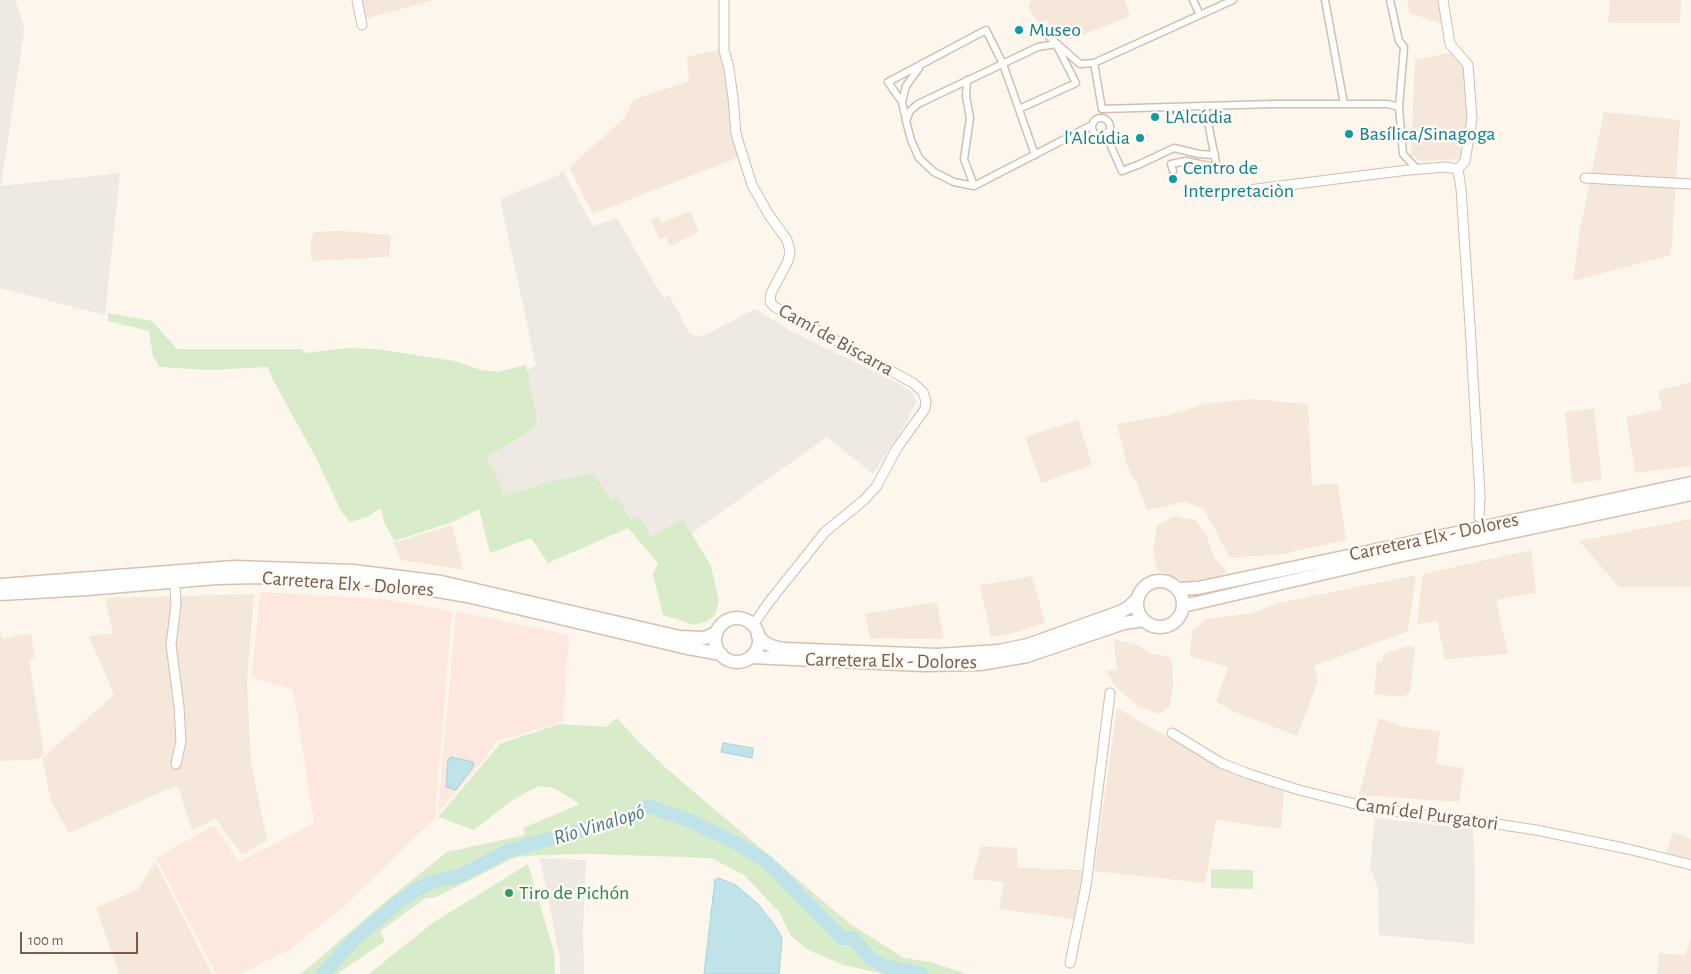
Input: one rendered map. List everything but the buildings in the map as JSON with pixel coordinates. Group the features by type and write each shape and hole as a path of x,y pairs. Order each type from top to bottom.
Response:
{"main road":[{"name":"Carretera Elx - Dolores","path":"1177,589 1198,588 1691,483"},
{"name":"Carretera Elx - Dolores","path":"1183,606 1403,555 1691,494"},
{"name":"Carretera Elx - Dolores","path":"0,585 234,567 353,572 441,582 680,637 705,638 717,632"},
{"name":"Carretera Elx - Dolores","path":"0,594 216,578 260,577 373,582 467,596 683,647 721,654"},
{"path":"1154,583 1167,583 1177,589 1182,597 1183,606 1179,618 1168,626 1155,627 1144,620 1138,612 1138,598 1144,589 1154,583"},
{"name":"Carretera Elx - Dolores","path":"756,631 765,643 774,647 784,648 937,655 990,652 1028,645 1076,629 1120,612 1129,607 1138,598"},
{"path":"730,619 742,619 756,631 758,647 745,660 732,661 721,654 716,646 717,632 720,626 730,619"},
{"name":"Carretera Elx - Dolores","path":"751,656 929,665 980,664 1020,657 1124,623 1144,620"}],"street":[{"path":"357,0 362,25"},
{"name":"Camí de Biscarra","path":"724,0 724,50 734,98 736,134 752,185 769,215 787,240 790,251 788,261 771,293 770,302 775,307 913,383 923,392 926,402 925,409 897,448 876,487 864,500 825,532 769,602 756,631"},
{"path":"1193,0 1200,15"},
{"path":"1046,34 1080,64 1094,63 1233,0"},
{"path":"1325,0 1344,104"},
{"path":"1390,0 1399,41 1404,47 1399,107 1403,154 1412,170"},
{"path":"1443,0 1450,44 1468,64 1472,119 1464,161 1458,169 1471,334 1480,496 1479,517"},
{"path":"1035,156 1003,64 986,30 888,82 902,102 911,140 919,158 934,172 954,182 974,186 1035,156 1092,125 1097,118 1103,118 1110,124 1110,130 1106,135"},
{"path":"906,121 910,111 918,104 1038,46 1056,44"},
{"path":"1019,110 1076,83 1056,44"},
{"path":"1094,63 1103,118"},
{"path":"902,102 906,86 922,64"},
{"path":"967,80 966,96 970,118 964,160 974,186"},
{"path":"1102,109 1344,104 1388,104 1399,107"},
{"path":"1173,171 1172,164 1186,161 1217,168 1205,107"},
{"path":"1092,125 1093,131 1097,135 1106,135"},
{"path":"1106,135 1122,170 1174,148 1199,154 1215,155"},
{"path":"1248,190 1412,170 1458,169"},
{"path":"1585,178 1691,184"},
{"path":"175,587 176,604 171,646 179,706 181,741 176,764"},
{"path":"1070,963 1086,886 1110,693"},
{"name":"Camí del Purgatori","path":"1172,734 1221,763 1249,774 1351,803 1412,814 1464,819 1536,830 1691,864"}],"shaded area":[{"path":"0,0 15,0 23,22 24,31 1,186 120,173 105,315 0,288"},
{"path":"361,0 433,0 365,19"},
{"path":"1032,0 1125,0 1130,16 1070,40 1053,33 1048,20 1038,24 1028,6"},
{"path":"1407,0 1438,0 1441,24 1410,13"},
{"path":"1610,0 1681,0 1680,23 1608,23"},
{"path":"721,49 739,157 593,214 569,168 625,117 633,100 689,81 687,57"},
{"path":"1449,53 1464,65 1469,113 1460,159 1421,161 1411,155 1415,60"},
{"path":"1604,112 1680,120 1671,255 1573,281 1579,235"},
{"path":"563,171 593,226 617,218 663,298 669,295 690,334 696,336 705,335 755,309 789,330 896,382 912,392 916,402 905,425 873,474 827,437 692,533 683,519 651,536 640,516 631,520 617,497 611,500 553,481 504,497 497,476 487,457 532,429 527,371 536,365 500,199 559,175"},
{"path":"690,211 699,232 670,246 666,237 659,239 651,220 658,216 661,223"},
{"path":"342,231 391,235 389,257 312,261 310,244 314,232"},
{"path":"1691,382 1691,466 1635,473 1626,417 1662,409 1658,391"},
{"path":"1251,399 1308,404 1312,485 1338,484 1346,540 1283,554 1230,558 1204,509 1185,502 1147,510 1137,484 1127,466 1117,424 1169,415 1205,404"},
{"path":"1594,408 1602,480 1572,483 1565,412"},
{"path":"1078,420 1092,465 1041,483 1025,437"},
{"path":"1175,516 1195,520 1206,535 1215,559 1226,571 1218,577 1186,582 1158,571 1153,552 1157,525"},
{"path":"1691,519 1691,587 1619,587 1579,541"},
{"path":"452,525 463,570 401,560 393,543"},
{"path":"1531,550 1536,593 1496,600 1508,654 1445,659 1437,621 1417,624 1423,574"},
{"path":"1416,575 1408,631 1314,666 1318,681 1297,736 1230,710 1216,701 1228,667 1190,656 1192,631 1206,619 1253,613 1278,603"},
{"path":"1032,576 1045,623 1010,634 991,637 980,585"},
{"path":"260,592 382,599 452,611 435,818 348,903 289,950 240,974 216,974 156,858 214,825 239,862 314,823 293,690 252,677"},
{"path":"254,594 247,680 251,763 267,840 242,855 216,819 192,830 178,787 173,787 69,833 51,801 42,758 114,695 89,636 113,633 105,598"},
{"path":"937,602 944,639 870,638 865,614"},
{"path":"456,611 569,635 563,722 497,741 482,762 438,813"},
{"path":"0,630 2,639 31,633 35,658 29,660 44,753 39,759 0,761"},
{"path":"1114,639 1138,645 1150,653 1169,657 1172,662 1173,684 1170,706 1160,714 1139,707 1114,685 1106,670 1117,671"},
{"path":"1408,646 1415,648 1410,692 1403,697 1374,694 1377,662 1382,662 1384,654"},
{"path":"1117,708 1223,769 1284,790 1281,829 1216,820 1205,883 1094,871"},
{"path":"1379,718 1403,727 1440,731 1436,764 1464,768 1459,802 1359,795"},
{"path":"1375,818 1473,829 1475,878 1474,944 1379,935 1378,888 1370,868"},
{"path":"1673,832 1691,839 1691,859 1666,853"},
{"path":"981,846 1017,848 1018,868 1084,870 1074,919 999,909 1004,882 972,879"},
{"path":"540,858 586,860 583,931 584,974 560,974 560,959"},
{"path":"155,861 212,974 119,974 96,907 138,890"},
{"path":"1691,939 1691,974 1657,974 1659,953 1685,955"}],"green space":[{"path":"108,313 152,321 177,349 302,349 305,353 347,348 376,349 455,361 481,370 498,372 526,365 537,420 532,429 487,457 497,476 504,496 553,481 593,473 611,500 617,496 631,520 640,516 651,536 683,519 711,566 719,601 715,615 708,621 694,625 663,615 653,574 658,563 628,528 548,563 531,538 490,553 479,509 450,523 394,541 384,522 381,508 367,517 350,522 341,511 315,456 272,378 268,367 209,370 160,367 153,357 149,331 108,321"},
{"path":"617,718 667,769 849,923 904,958 931,962 966,974 884,974 844,965 808,950 791,936 779,912 744,875 711,858 591,854 516,857 436,897 426,898 380,931 385,941 337,974 301,974 387,900 447,852 525,835 523,828 580,804 554,788 538,786 511,801 474,830 438,817 501,743 560,724 606,727"},
{"name":"Tiro de Pichón","path":"528,864 554,952 555,974 369,974 434,922"},
{"path":"1211,869 1253,870 1253,889 1211,888"}],"water":[{"path":"723,743 753,748 752,758 721,752"},
{"path":"451,757 473,762 474,766 456,790 446,787 448,760"},
{"path":"718,878 736,885 759,905 776,927 782,938 779,974 704,974 715,880"}],"waterway":[{"name":"Río Vinalopó","path":"323,974 354,940 395,905 416,890 432,882 460,876 508,851 592,827 608,825 631,816 649,806 690,821 738,844 767,862 842,938 853,938 870,958 884,966 922,974"}],"place":[{"name":"Museo","path":"1019,30"},
{"name":"L'Alcúdia","path":"1155,117"},
{"name":"Basílica/Sinagoga","path":"1349,134"},
{"name":"l'Alcúdia","path":"1140,138"},
{"name":"Centro de Interpretaciòn","path":"1173,179"},
{"name":"Tiro de Pichón","path":"509,893"}]}
